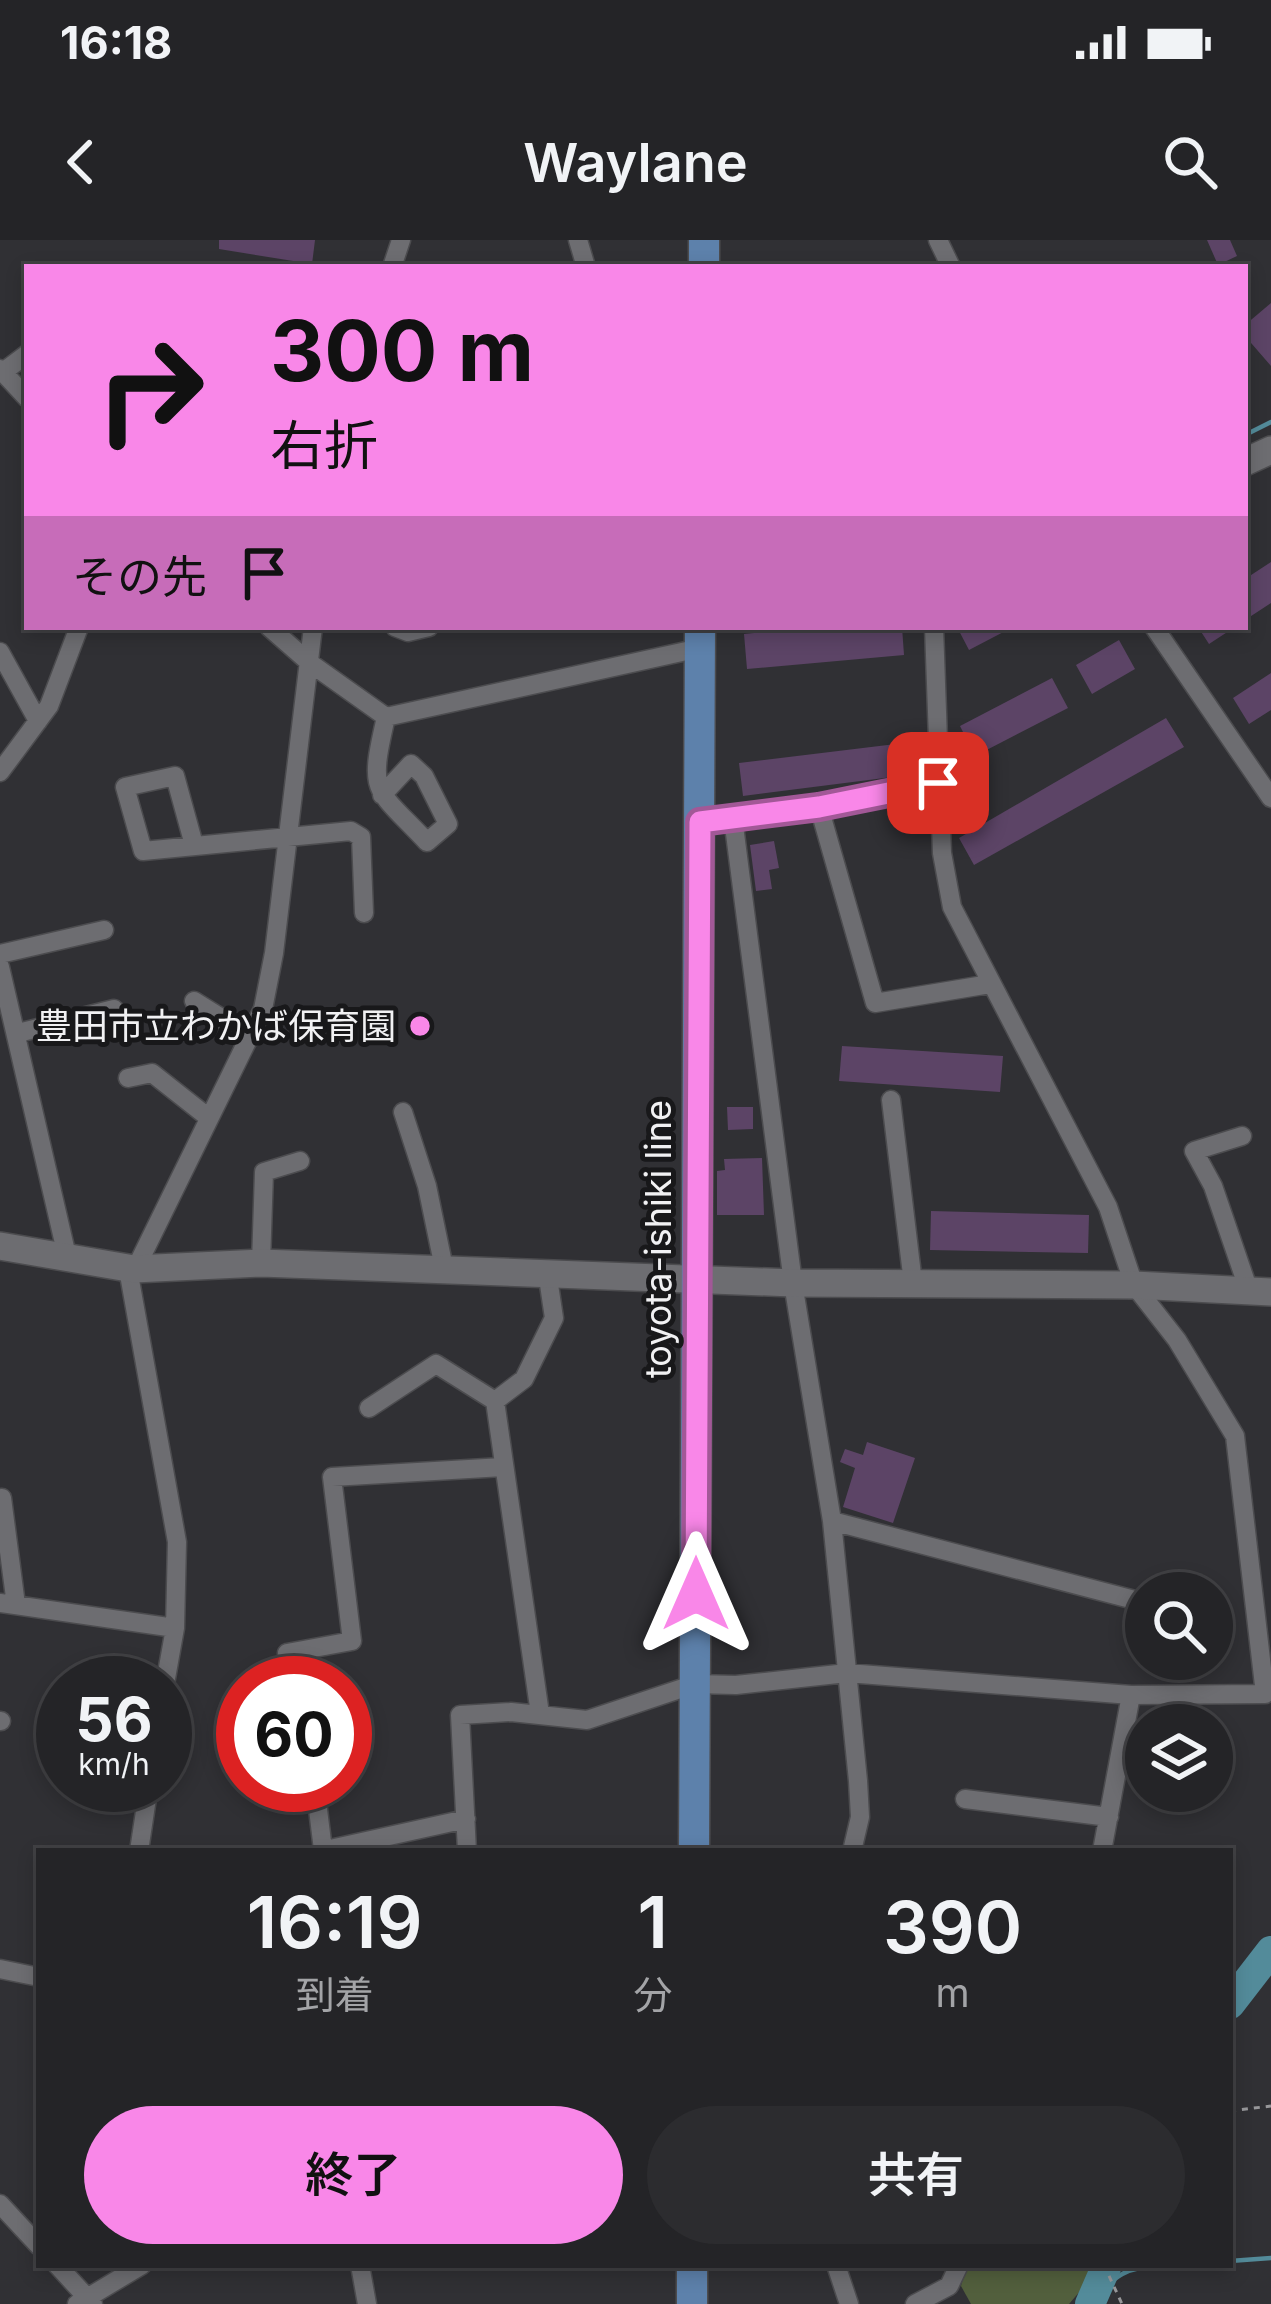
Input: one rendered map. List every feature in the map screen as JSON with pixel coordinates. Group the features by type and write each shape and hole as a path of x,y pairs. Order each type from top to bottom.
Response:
{"main road":[{"name":"toyota-ishiki line","path":"694,1848 700,638"},
{"path":"692,2268 692,2304"}],"street":[{"path":"2,370 24,395"},
{"path":"0,772 57,689 78,630"},
{"path":"272,630 386,717 700,638"},
{"path":"170,1656 178,1542 130,1280 252,1037 269,985 313,630"},
{"path":"467,1848 460,1715 540,1714 587,1720 695,1684 736,1685 847,1673 1131,1695 1265,1694 1235,1436 1177,1340 1134,1285 1108,1207 952,907 945,882 938,783 934,630"},
{"path":"1156,630 1271,799"},
{"path":"0,652 38,721"},
{"path":"382,795 374,771 386,717"},
{"path":"194,845 175,776 125,787 143,851 351,831 361,837 364,913"},
{"path":"700,822 819,807 938,783"},
{"path":"819,807 875,1004 990,985"},
{"path":"733,818 793,1283 832,1521 860,1817 853,1848"},
{"path":"0,954 104,930"},
{"path":"0,967 67,1256"},
{"path":"194,1001 252,1037"},
{"path":"18,1033 114,1009"},
{"path":"128,1078 152,1073 208,1118"},
{"path":"891,1100 913,1283"},
{"path":"403,1112 427,1186 444,1268"},
{"path":"0,1246 134,1269 261,1263 793,1283 1134,1285 1260,1292 1193,1151 1243,1136"},
{"path":"261,1263 264,1172 299,1162"},
{"path":"495,1401 524,1379 554,1318 547,1271"},
{"path":"369,1408 436,1364 495,1401"},
{"path":"495,1401 540,1714"},
{"path":"288,1656 352,1641 332,1477 503,1467"},
{"path":"2,1498 8,1604 175,1628"},
{"path":"832,1521 1125,1598"},
{"path":"1103,1848 1131,1695"},
{"path":"965,1799 1108,1817"},
{"path":"139,1848 145,1812"},
{"path":"317,1812 322,1848"},
{"path":"336,1848 466,1819"},
{"path":"0,1969 36,1976"},
{"path":"0,2204 36,2243"},
{"path":"59,2268 86,2302 137,2268"},
{"path":"361,2268 367,2304"},
{"path":"837,2268 849,2304"},
{"path":"915,2304 953,2295"}],"path":[{"path":"1233,2110 1271,2106"},
{"path":"1105,2268 1122,2304"}],"green space":[{"path":"965,2268 1100,2268 1069,2304 971,2304 961,2286"}],"building":[{"path":"219,240 315,240 312,264 219,249"},
{"path":"1207,240 1230,240 1237,256 1218,264"},
{"path":"1271,303 1271,366 1248,339 1248,322"},
{"path":"1271,562 1271,603 1248,618 1248,577"},
{"path":"902,630 904,655 747,669 744,634"},
{"path":"959,630 1007,630 969,650"},
{"path":"1200,630 1230,630 1209,644"},
{"path":"1119,640 1135,669 1092,694 1076,665"},
{"path":"1271,673 1271,710 1249,724 1233,698"},
{"path":"1052,678 1068,708 975,756 960,726"},
{"path":"1166,718 1184,747 974,865 959,838"},
{"path":"904,743 908,775 743,796 739,763"},
{"path":"774,841 779,868 769,870 772,889 756,891 750,845"},
{"path":"842,1046 1003,1056 1000,1092 839,1081"},
{"path":"727,1107 753,1107 753,1129 728,1130"},
{"path":"762,1158 764,1215 717,1215 717,1171 725,1170 724,1159"},
{"path":"931,1211 1089,1215 1088,1253 930,1250"},
{"path":"867,1442 915,1458 893,1523 843,1507 855,1468 840,1462 845,1449 863,1455"}],"waterway":[{"path":"1248,434 1271,422"},
{"path":"1233,2000 1271,1951"},
{"path":"1233,2261 1271,2258"},
{"path":"1090,2304 1106,2268"},
{"path":"1090,2304 1122,2274 1140,2268"}],"place":[{"name":"豊田市立わかば保育園","path":"420,1026"}],"route":[{"path":"696,1594 700,822 819,807 938,783"}]}
